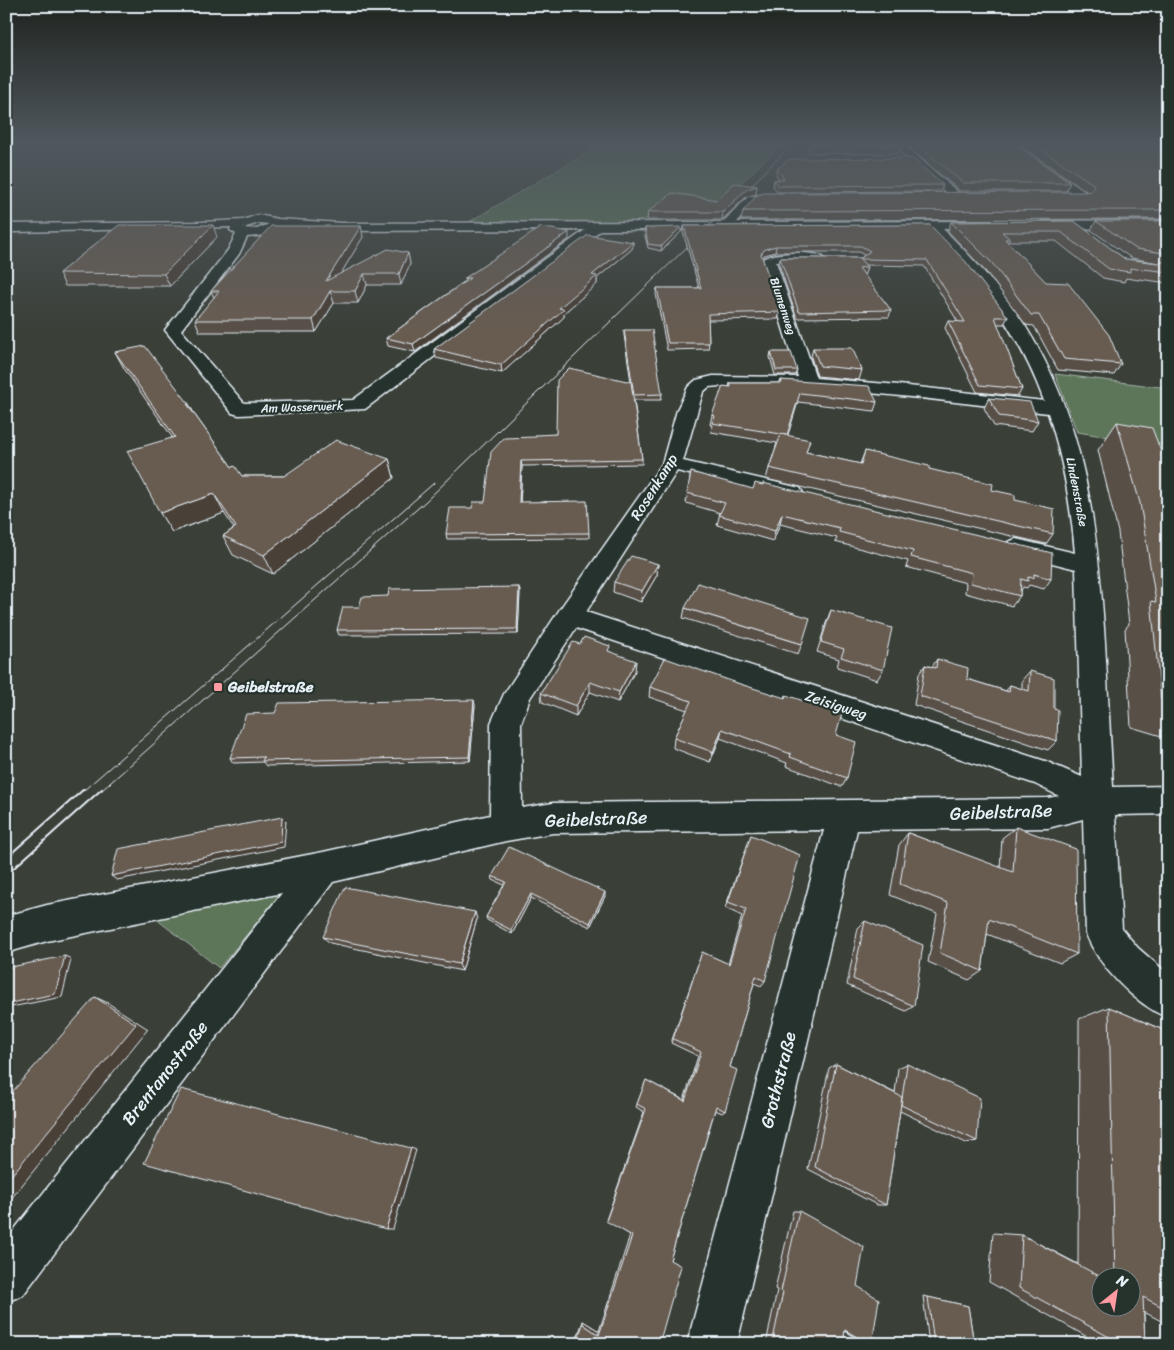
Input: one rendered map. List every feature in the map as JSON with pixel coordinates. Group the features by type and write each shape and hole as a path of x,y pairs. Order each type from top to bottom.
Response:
{"street":[{"path":"726,226 744,207"},
{"path":"1072,224 1094,240"},
{"path":"1032,225 1168,224"},
{"name":"Lindenstraße","path":"932,225 979,274 1006,309 1033,354 1064,431 1082,504 1088,564 1100,801 1104,934 1113,949 1138,975 1168,999"},
{"path":"6,227 31,229 256,226 1002,225"},
{"name":"Am Wasserwerk","path":"256,226 234,251 173,330 239,409 358,405 598,226"},
{"name":"Blumenweg","path":"808,381 769,260 775,258 830,258"},
{"name":"Rosenkamp","path":"506,826 506,723 510,708 569,616 672,464 677,452 690,396 696,387 713,381 808,381 1055,408"},
{"path":"672,464 808,497"},
{"path":"992,541 1088,564"},
{"name":"Zeisigweg","path":"569,616 1045,774 1100,801"},
{"name":"Geibelstraße","path":"6,935 14,931 47,923 323,868 506,826 553,818 1048,813 1100,801 1168,800"},
{"name":"Grothstraße","path":"712,1344 844,816"},
{"name":"Brentanostraße","path":"6,1278 323,868"}],"green space":[{"path":"494,207 660,207 643,222 467,223"},
{"path":"1055,374 1168,388 1168,446 1077,432"},
{"path":"288,885 219,968 151,915"}],"building":[{"path":"654,207 728,207 723,212 648,212"},
{"path":"746,207 1168,207 1168,210 743,211"},
{"path":"1074,221 1125,259 1158,263 1163,262 1166,258 1164,253 1136,249 1096,221 1168,221 1168,272 1130,268 1130,272 1109,269 1061,232 1002,232 1010,239 1005,239 1046,282 1068,283 1109,335 1121,364 1064,359 1039,315 1031,315 992,263 951,222"},
{"path":"119,225 213,225 164,274 59,273"},
{"path":"930,225 966,262 1008,317 995,317 1022,389 980,385 948,321 965,322 927,260 860,259 867,267 859,268 891,310 799,312 780,258 861,258 870,251 861,246 776,246 765,249 761,254 780,312 708,314 709,343 668,343 657,288 701,288 684,226"},
{"path":"271,226 361,226 326,281 388,249 408,253 399,274 364,274 355,291 330,291 313,320 195,320 219,291 211,291"},
{"path":"541,227 569,232 413,344 386,338 470,278 465,278"},
{"path":"681,227 662,246 648,244 645,228"},
{"path":"588,235 633,242 592,275 597,276 559,308 564,309 501,365 434,349"},
{"path":"624,330 652,330 662,394 634,395"},
{"path":"145,346 189,404 187,404 232,467 235,466 242,476 284,476 336,440 389,459 264,555 223,536 236,527 214,494 160,513 127,451 175,437 115,352"},
{"path":"813,348 852,348 862,370 820,366"},
{"path":"771,352 791,352 797,370 776,370"},
{"path":"569,368 631,382 642,459 521,461 519,502 587,501 589,533 446,534 450,508 472,508 473,502 485,502 491,452 504,438 556,434 557,380"},
{"path":"781,380 869,386 877,402 800,393 787,435 712,423 715,416 712,415 723,386 731,387 730,383 782,383"},
{"path":"989,398 1030,402 1038,421 999,416"},
{"path":"1117,422 1152,428 1168,470 1168,532 1165,546 1168,547 1168,702 1161,700 1151,601 1156,602 1140,503"},
{"path":"781,434 810,440 806,452 861,464 865,451 993,484 992,490 1015,495 1015,500 1054,509 1053,534 769,468"},
{"path":"691,472 753,489 755,483 763,485 763,483 1052,553 1051,579 1034,574 1034,578 1028,577 1028,581 1021,579 1020,596 971,583 972,573 911,557 913,551 839,532 840,528 782,514 775,531 719,515 725,503 687,493"},
{"path":"631,556 658,564 642,591 614,582"},
{"path":"698,583 810,618 802,644 685,608"},
{"path":"519,587 517,629 337,630 343,607 359,607 362,597 388,596 389,589"},
{"path":"831,610 892,628 883,670 841,657 844,649 821,642"},
{"path":"584,637 610,646 608,651 636,661 619,692 590,682 576,706 541,693 573,642 580,644"},
{"path":"665,658 740,684 785,698 786,695 842,714 836,735 856,742 847,778 790,757 791,754 722,729 713,752 674,738 691,701 650,687"},
{"path":"937,659 968,668 967,679 1009,692 1010,685 1029,691 1030,671 1054,678 1054,709 1058,710 1057,741 920,696 925,665 936,668"},
{"path":"474,700 469,757 262,761 264,757 230,758 246,714 275,713 279,703"},
{"path":"282,817 281,842 111,876 118,849"},
{"path":"1016,827 1076,849 1077,954 989,919 982,971 940,953 948,903 900,884 908,833 1013,872"},
{"path":"751,835 800,855 765,981 756,976 730,1067 737,1070 725,1111 716,1106 670,1260 681,1266 659,1344 576,1344 583,1324 599,1335 632,1236 606,1221 646,1109 637,1104 646,1080 685,1101 701,1052 673,1039 702,952 729,964 746,909 728,902"},
{"path":"509,847 605,892 590,923 531,894 511,930 486,917 506,882 492,876"},
{"path":"345,887 475,912 459,964 323,937"},
{"path":"865,921 923,945 914,1006 853,979"},
{"path":"65,956 55,994 6,1004 6,968"},
{"path":"95,997 136,1024 6,1182 6,1099"},
{"path":"1109,1007 1168,1032 1168,1310 1143,1297 1145,1344 1122,1344 1019,1288 1022,1235 1092,1272 1092,1318 1142,1318 1142,1268 1115,1268"},
{"path":"836,1064 902,1097 886,1205 815,1167"},
{"path":"907,1064 980,1098 977,1141 901,1105"},
{"path":"181,1089 411,1148 386,1229 144,1163"},
{"path":"799,1211 864,1247 857,1286 879,1299 872,1344 845,1330 843,1344 772,1344 783,1292 781,1291"},
{"path":"928,1297 968,1306 974,1344 934,1344"}],"tram line":[{"path":"101,791 426,501 724,211"},
{"path":"83,791 434,483"},
{"path":"6,858 84,789"},
{"path":"6,875 102,789"}],"place":[{"name":"Geibelstraße","path":"218,687"}]}
